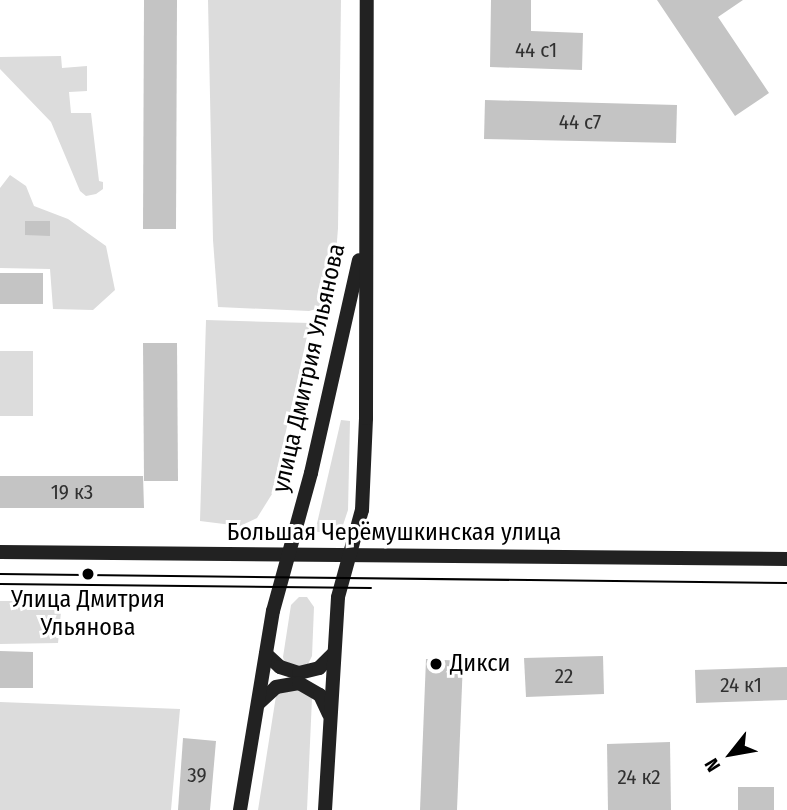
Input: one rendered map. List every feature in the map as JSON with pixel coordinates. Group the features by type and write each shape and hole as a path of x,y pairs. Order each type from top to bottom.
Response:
{"main road":[{"name":"улица Дмитрия Ульянова","path":"326,810 338,597 362,509 366,418 367,0"},
{"name":"улица Дмитрия Ульянова","path":"240,810 266,654 287,555 311,473 365,224"},
{"name":"Большая Черёмушкинская улица","path":"0,552 787,559"},
{"path":"266,654 280,667 299,673 319,668 333,654"},
{"path":"259,703 276,687 299,683 320,695 330,717"}],"shaded area":[{"path":"208,0 341,0 338,228 336,254 320,308 309,311 218,307 213,240"},
{"path":"61,56 62,68 87,66 87,91 69,92 71,113 91,113 99,181 103,182 103,189 96,194 86,196 80,191 51,122 0,69 0,57"},
{"path":"10,175 26,186 34,206 68,219 106,246 115,290 93,310 53,309 50,269 0,268 0,188"},
{"path":"206,320 310,323 272,494 257,518 240,526 200,521"},
{"path":"0,351 33,351 33,416 0,416"},
{"path":"341,420 350,421 348,510 338,532 315,532"},
{"path":"299,597 307,597 314,607 312,656 308,664 301,667 285,664 283,657 291,605"},
{"path":"0,601 62,601 58,643 0,644"},
{"path":"300,687 312,698 307,810 258,810 276,696 281,690"},
{"path":"0,702 180,709 171,810 0,810"}],"building":[{"path":"144,0 177,0 176,229 143,229"},
{"path":"491,0 531,0 531,31 583,33 582,70 490,67"},
{"path":"657,0 743,0 718,17 769,93 735,116"},
{"path":"485,100 677,105 676,143 484,139"},
{"path":"25,221 50,221 50,236 25,235"},
{"path":"0,273 43,273 43,304 0,304"},
{"path":"143,343 177,343 178,481 144,481"},
{"path":"0,476 143,476 144,508 0,508"},
{"path":"0,651 33,652 33,688 0,688"},
{"path":"603,656 604,694 526,697 524,658"},
{"path":"426,659 463,661 457,810 420,810"},
{"path":"787,667 787,700 696,703 695,670"},
{"path":"183,738 216,741 210,810 178,810"},
{"path":"670,742 671,810 608,810 607,744"},
{"path":"738,787 774,787 774,810 738,810"}],"tram line":[{"path":"0,574 787,583"},
{"path":"0,584 371,588"}],"place":[{"name":"Улица Дмитрия Ульянова","path":"88,574"},
{"name":"Дикси","path":"436,664"}]}
